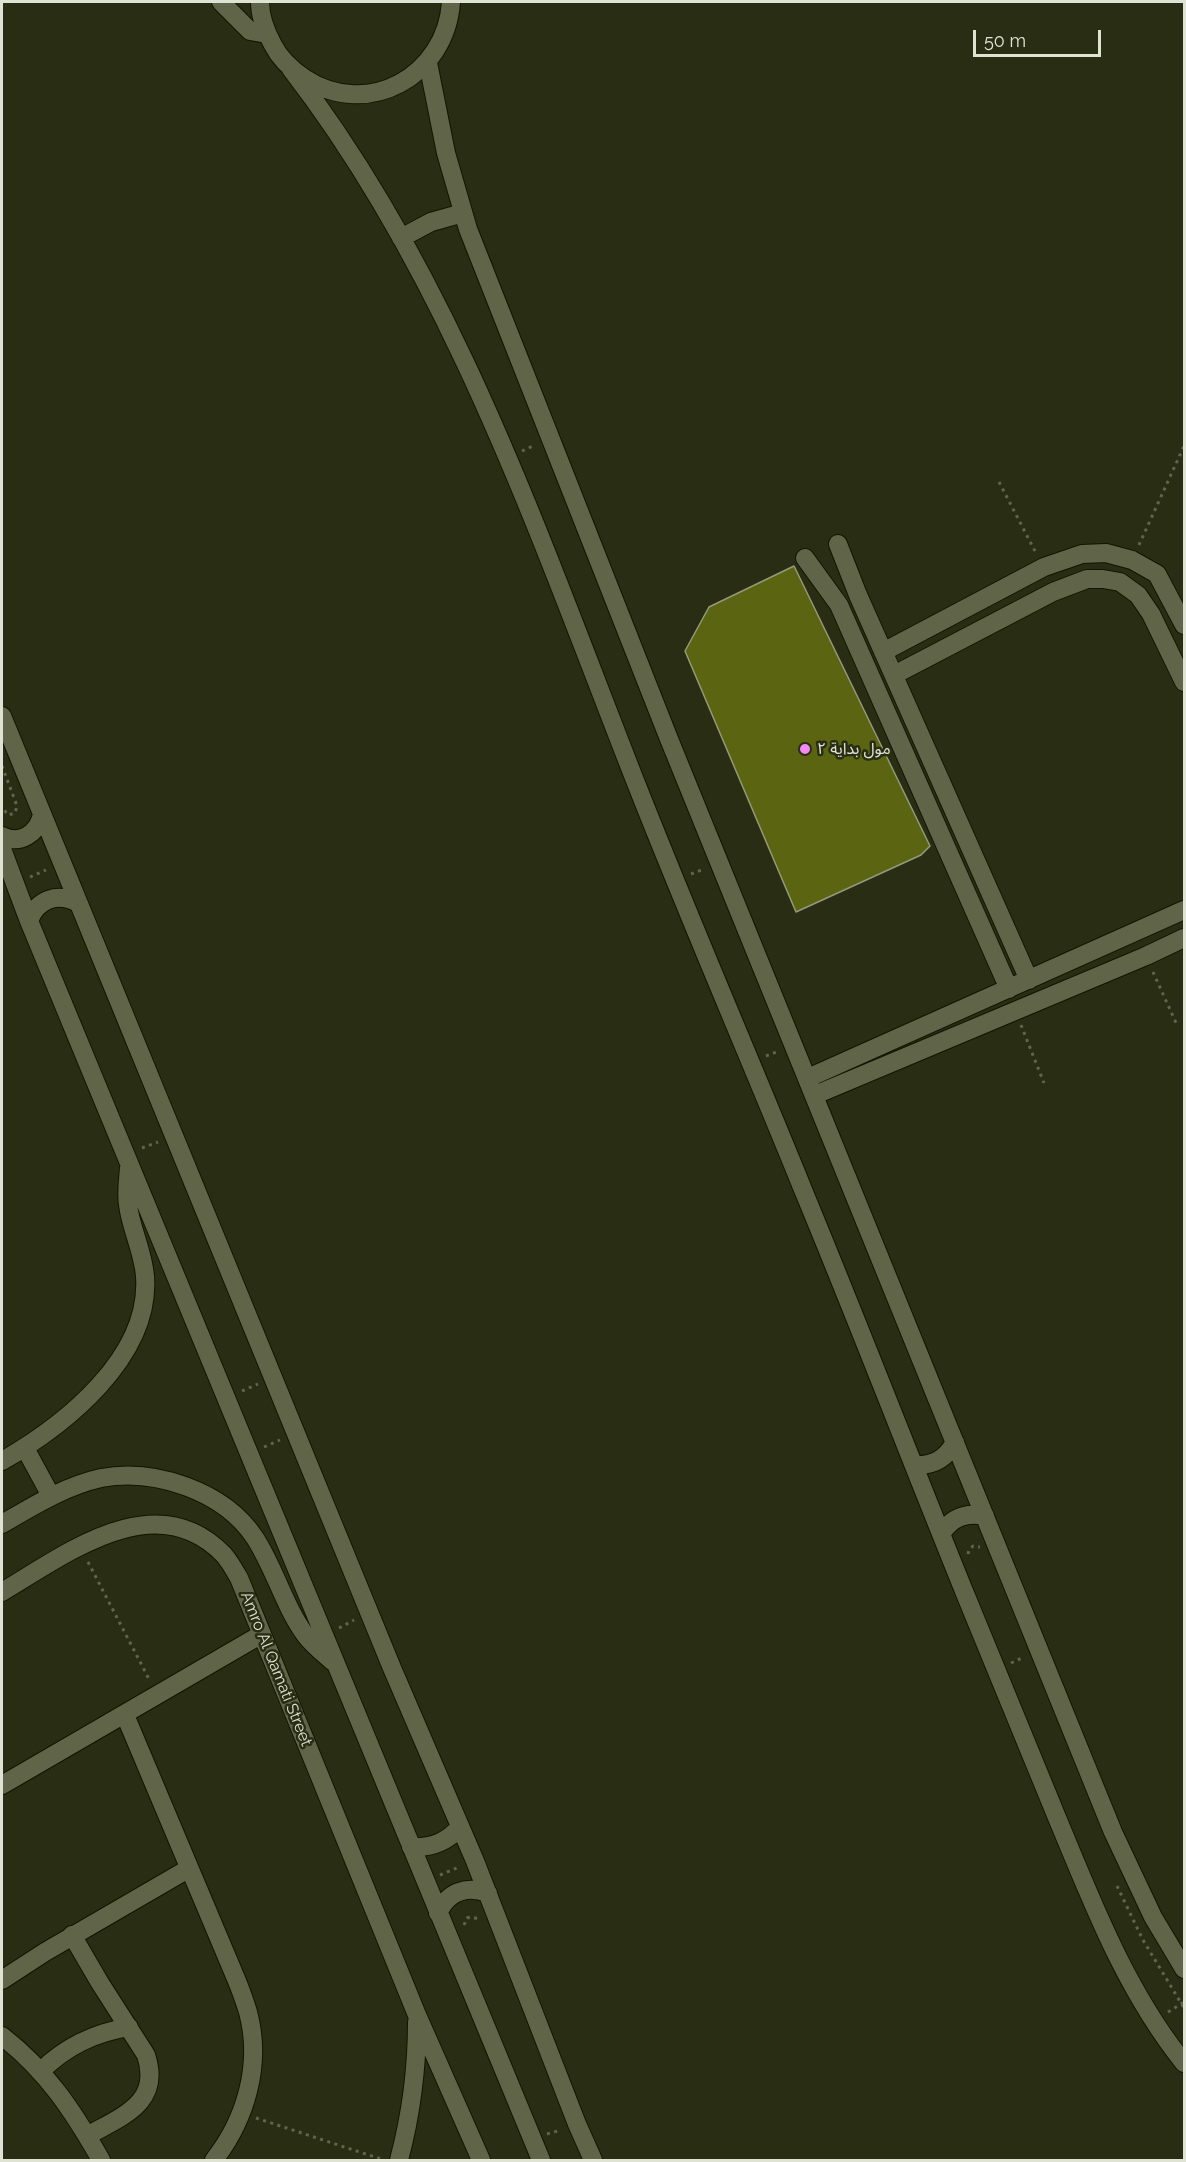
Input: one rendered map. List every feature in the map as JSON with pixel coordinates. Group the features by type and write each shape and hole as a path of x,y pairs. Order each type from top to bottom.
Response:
{"street":[{"path":"221,2 250,31 267,34"},
{"path":"260,2 267,34 277,53 339,135 401,238 514,454 598,684 675,881 842,1283 940,1534 1093,1905 1130,1983 1153,2021 1185,2063"},
{"path":"291,69 316,86 345,94 376,93 404,81 428,63 442,42 450,19 451,2"},
{"path":"428,63 439,123 463,213 542,442 720,863 1117,1841 1153,1917 1185,1970"},
{"path":"401,238 430,222 463,213"},
{"path":"838,544 867,616 1029,980"},
{"path":"884,652 1044,567 1082,554 1106,553 1132,560 1157,574 1185,625"},
{"path":"805,558 839,605 848,624 1009,989"},
{"path":"894,675 1053,592 1087,579 1103,579 1120,582 1138,595 1151,614 1185,682"},
{"path":"848,624 867,616"},
{"path":"2,716 369,1612 488,1893 569,2127 593,2160"},
{"path":"2,836 14,840 27,837 37,828 42,815"},
{"path":"2,849 29,921 226,1397 257,1450 324,1636 541,2160"},
{"path":"29,921 35,909 52,898 66,898 78,903"},
{"path":"808,1078 1185,910"},
{"path":"814,1095 1016,1012 1185,938"},
{"path":"897,1038 906,1057"},
{"path":"2,1461 63,1421 94,1392 119,1359 139,1322 144,1306 145,1275 128,1206 128,1159"},
{"path":"914,1465 934,1463 950,1450 955,1442"},
{"path":"25,1448 51,1496"},
{"path":"2,1524 51,1496 102,1478 127,1476 177,1483 208,1497 241,1522 254,1537 306,1635 337,1665"},
{"path":"940,1534 960,1516 968,1514 985,1516"},
{"name":"Amro Al Qamati Street","path":"2,1592 106,1533 131,1526 157,1524 182,1529 206,1539 225,1556 239,1578 417,2015 481,2160"},
{"path":"2,1785 262,1634"},
{"path":"125,1715 237,1981 248,2013 253,2047 251,2080 242,2113 225,2147 214,2160"},
{"path":"411,1846 430,1846 438,1843 447,1839 460,1827"},
{"path":"2,1980 16,1968 188,1869"},
{"path":"438,1913 448,1898 455,1893 471,1889 488,1893"},
{"path":"72,1935 146,2055 150,2068 150,2081 139,2105 87,2136"},
{"name":"Amro Al Qamati Street","path":"399,2160 414,2090 417,2015"},
{"path":"41,2071 53,2059 81,2041 96,2034 129,2027"},
{"path":"2,2036 41,2071 66,2102 101,2160"}],"path":[{"path":"530,435 542,442"},
{"path":"514,454 519,442"},
{"path":"514,454 542,442"},
{"path":"1132,560 1185,446"},
{"path":"999,482 1044,567"},
{"path":"2,766 17,810 8,815 2,807"},
{"path":"675,881 720,863"},
{"path":"15,884 62,864"},
{"path":"1146,956 1177,1025"},
{"path":"1016,1012 1044,1083"},
{"path":"128,1159 174,1136"},
{"path":"226,1397 274,1378"},
{"path":"243,1390 247,1400"},
{"path":"257,1450 296,1433"},
{"path":"257,1450 262,1437"},
{"path":"80,1547 158,1696"},
{"path":"324,1636 369,1612"},
{"path":"996,1669 1039,1650"},
{"path":"426,1880 475,1861"},
{"path":"464,1926 464,1922 471,1917 481,1922"},
{"path":"242,2113 386,2160"},
{"path":"531,2139 569,2127"},
{"path":"565,2140 569,2127"}],"building":[{"name":"مول بداية ۲","path":"794,566 930,846 921,855 796,912 685,651 709,607"}],"place":[{"name":"مول بداية ۲","path":"805,749"}]}
